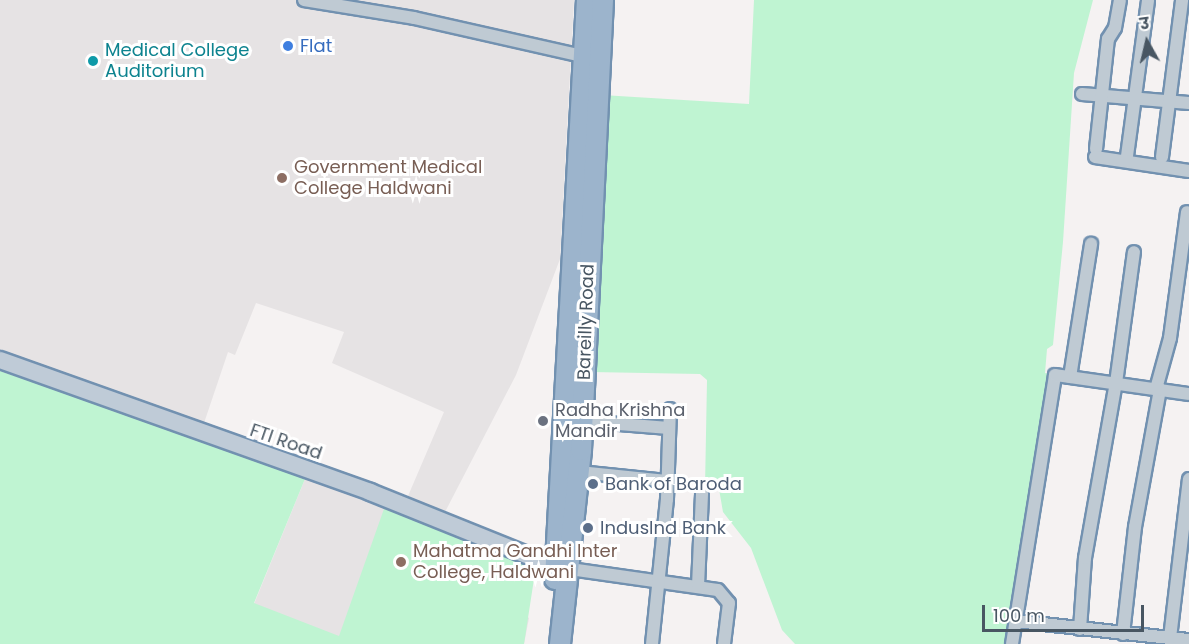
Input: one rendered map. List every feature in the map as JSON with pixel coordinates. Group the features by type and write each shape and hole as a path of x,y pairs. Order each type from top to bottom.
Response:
{"highway":[{"name":"Bareilly Road","path":"547,644 564,568 579,472 591,57 587,0"},
{"name":"Bareilly Road","path":"561,644 591,57 603,0"}],"main road":[{"name":"FTI Road","path":"0,360 370,492 564,568"}],"street":[{"path":"304,0 414,18 591,57"},
{"path":"1120,0 1115,28 1108,39 1095,153 1189,171"},
{"path":"1127,156 1148,0"},
{"path":"1162,157 1182,0"},
{"path":"1082,94 1189,103"},
{"path":"1123,634 1135,527 1158,389 1170,338 1186,212"},
{"path":"1070,377 1091,244"},
{"path":"1080,629 1085,558 1116,383 1134,252"},
{"path":"1012,644 1055,375 1189,394"},
{"path":"652,644 667,482 670,409"},
{"path":"582,421 669,428"},
{"path":"579,472 667,482"},
{"path":"1170,638 1189,479"},
{"path":"698,586 702,493"},
{"path":"564,568 656,583 718,590 729,603 724,644"},
{"path":"1016,621 1189,640"}],"shaded area":[{"name":"Government Medical College Haldwani","path":"0,0 574,0 560,259 516,375 445,512 408,496 444,412 332,363 344,332 256,303 235,355 228,352 203,426 0,352"},
{"name":"Mahatma Gandhi Inter College, Haldwani","path":"307,474 377,499 529,618 524,644 357,644 254,604"}],"green space":[{"path":"754,0 1093,0 1074,73 1063,242 1053,345 1047,349 1045,373 1049,374 1006,644 795,644 782,630 751,548 723,512 719,489 705,487 707,380 700,374 591,372 602,95 749,104"},
{"path":"0,371 307,474 254,603 339,636 385,506 536,566 524,644 0,644"}],"place":[{"name":"Flat","path":"288,46"},
{"name":"Medical College Auditorium","path":"93,61"},
{"name":"Government Medical College Haldwani","path":"282,178"},
{"name":"Radha Krishna Mandir","path":"543,421"},
{"name":"Bank of Baroda","path":"593,484"},
{"name":"IndusInd Bank","path":"588,528"},
{"name":"Mahatma Gandhi Inter College, Haldwani","path":"401,562"}]}
